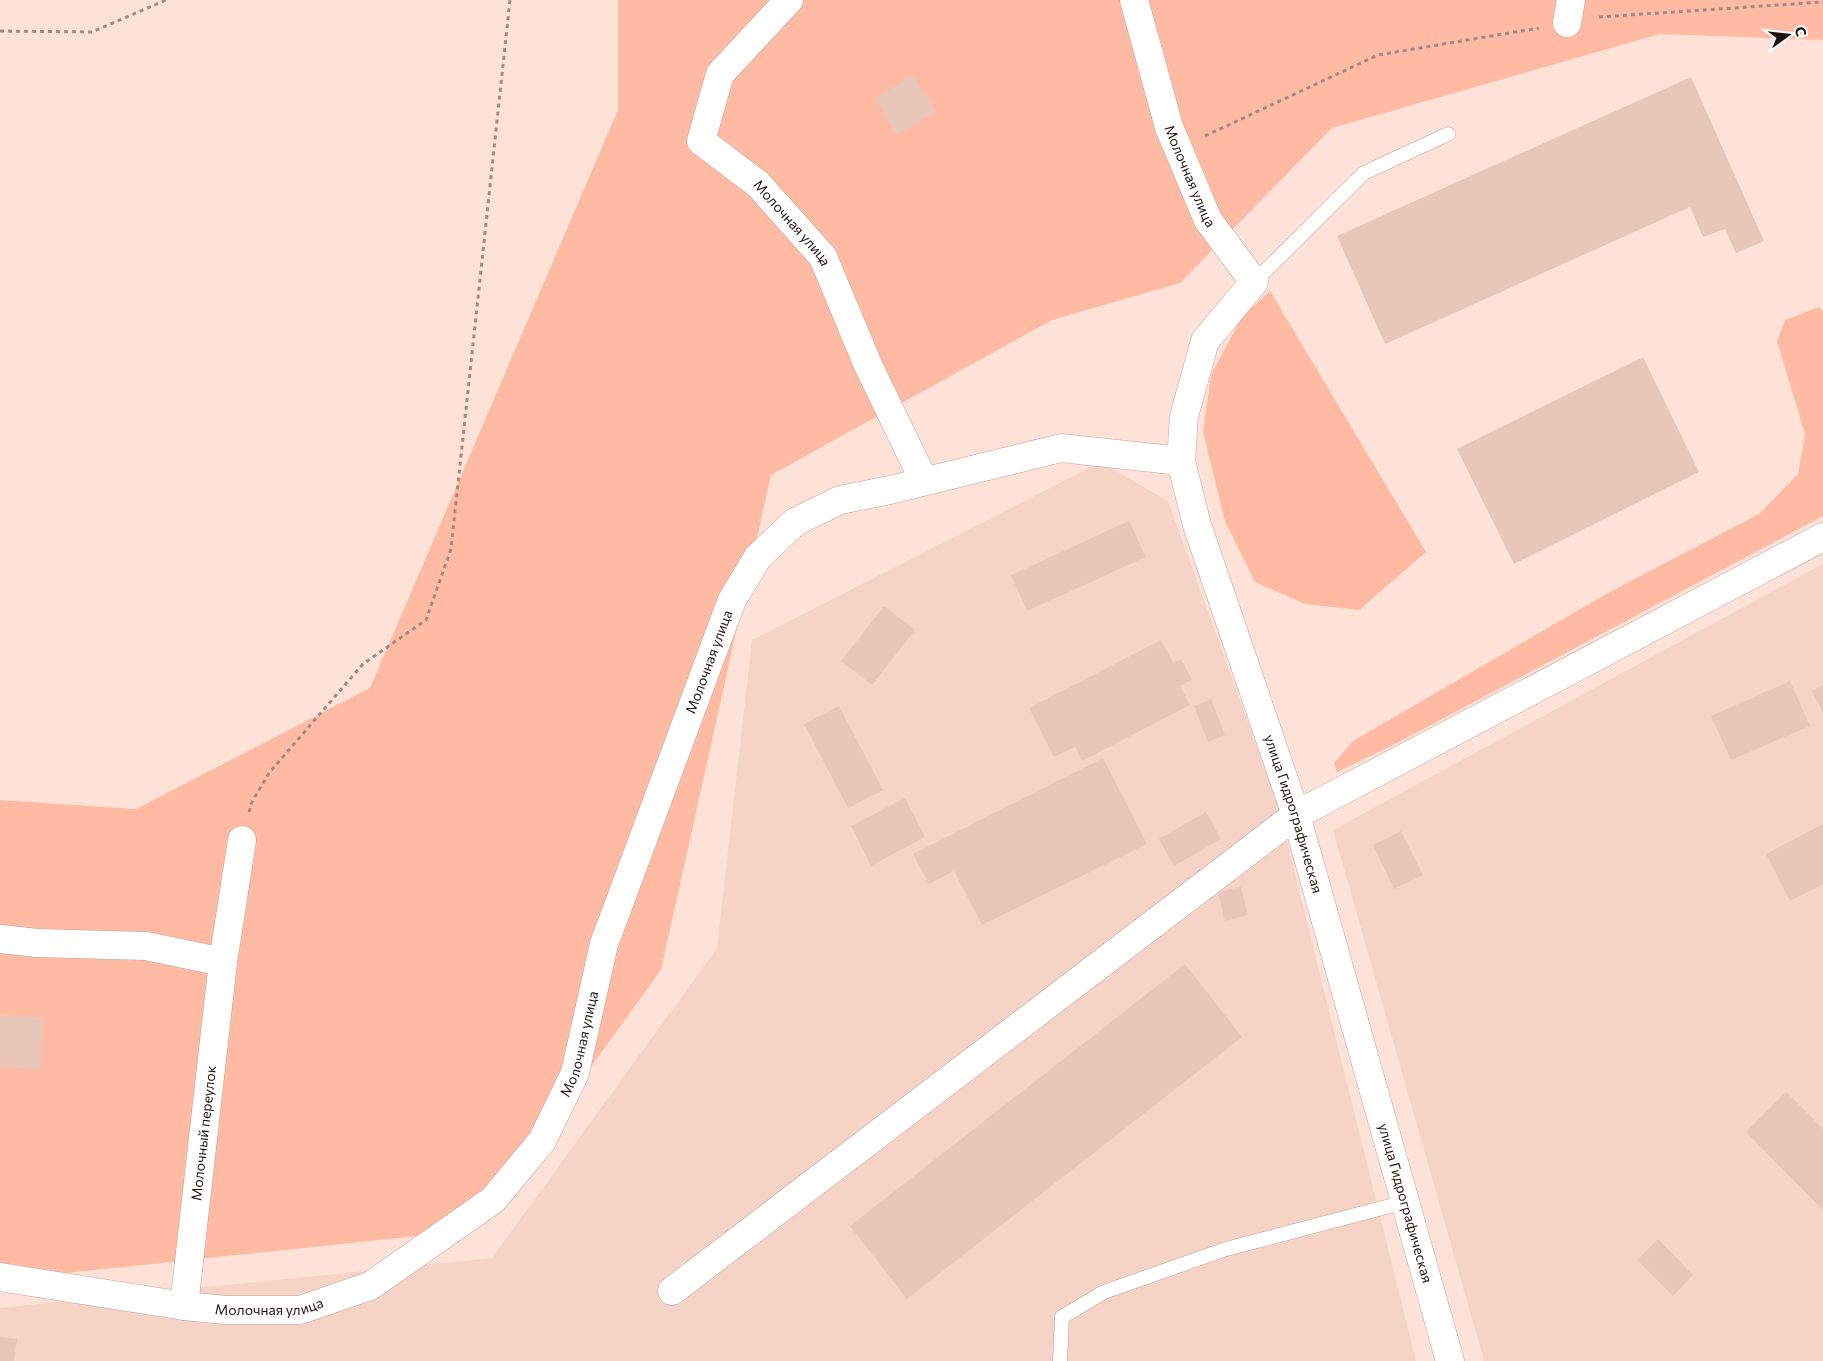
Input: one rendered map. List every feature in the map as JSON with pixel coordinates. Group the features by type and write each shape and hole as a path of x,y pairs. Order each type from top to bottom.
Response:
{"street":[{"name":"Молочная улица","path":"789,0 720,74 701,141 758,184 823,257 868,365 924,482"},
{"name":"Молочная улица","path":"1134,0 1169,127 1208,220 1254,282"},
{"name":"улица Гидрографическая","path":"1254,282 1205,341 1184,416 1181,461 1197,525 1296,815 1450,1361"},
{"name":"Молочная улица","path":"0,1276 184,1306 226,1310 300,1310 370,1286 493,1200 542,1141 575,1073 604,944 732,600 758,557 795,522 840,500 924,482 1060,448 1181,461"},
{"path":"672,1291 1296,815 1823,537"},
{"name":"Молочный переулок","path":"184,1306 224,962 242,840"},
{"path":"0,939 37,943 146,946 224,962"}],"lane":[{"path":"1254,282 1364,173 1448,134"},
{"path":"1060,1361 1062,1317 1104,1292 1226,1249 1406,1202"}],"path":[{"path":"0,31 92,32 166,0"},
{"path":"242,840 252,802 269,773 363,664 426,620 451,549 510,0"},
{"path":"1178,148 1378,55 1569,12 1608,16 1823,2"}],"shaded area":[{"path":"618,0 1823,0 1823,40 1660,34 1332,128 1180,283 1052,320 771,475 661,970 473,1230 0,1280 0,800 136,809 370,688 618,110"},
{"path":"1270,291 1426,552 1359,610 1305,604 1255,582 1225,521 1203,432 1211,375 1242,317"},
{"path":"1819,307 1823,311 1823,516 1393,745 1337,772 1334,763 1353,741 1608,593 1759,514 1798,474 1805,434 1777,341 1785,320"},
{"path":"1101,462 1168,501 1278,805 1416,1361 0,1361 0,1308 492,1258 717,948 752,640"},
{"path":"1823,564 1823,1361 1484,1361 1333,830"}],"building":[{"path":"913,75 936,112 897,135 875,98"},
{"path":"1691,77 1764,241 1736,253 1725,229 1703,237 1690,207 1385,344 1337,236"},
{"path":"1643,357 1699,472 1514,564 1457,449"},
{"path":"1129,521 1146,557 1027,611 1011,575"},
{"path":"884,606 915,630 872,685 841,661"},
{"path":"1161,640 1173,663 1181,659 1192,680 1180,686 1190,705 1082,761 1075,747 1054,757 1029,708"},
{"path":"1790,681 1810,726 1731,760 1711,716"},
{"path":"1823,685 1823,713 1812,691"},
{"path":"1211,699 1225,735 1208,742 1194,706"},
{"path":"839,706 883,790 848,808 804,724"},
{"path":"1103,758 1147,844 982,925 954,871 929,884 913,854"},
{"path":"905,798 925,837 871,866 851,826"},
{"path":"1206,812 1221,839 1174,866 1159,839"},
{"path":"1823,824 1823,884 1790,901 1766,854"},
{"path":"1401,831 1423,875 1394,889 1373,845"},
{"path":"1241,887 1248,915 1225,921 1218,892"},
{"path":"1185,964 1242,1037 907,1299 850,1226"},
{"path":"0,1015 43,1017 40,1070 0,1067"},
{"path":"1786,1092 1823,1129 1823,1210 1746,1132"},
{"path":"1658,1239 1693,1275 1673,1296 1637,1260"},
{"path":"0,1337 17,1339 14,1361 0,1361"}]}
